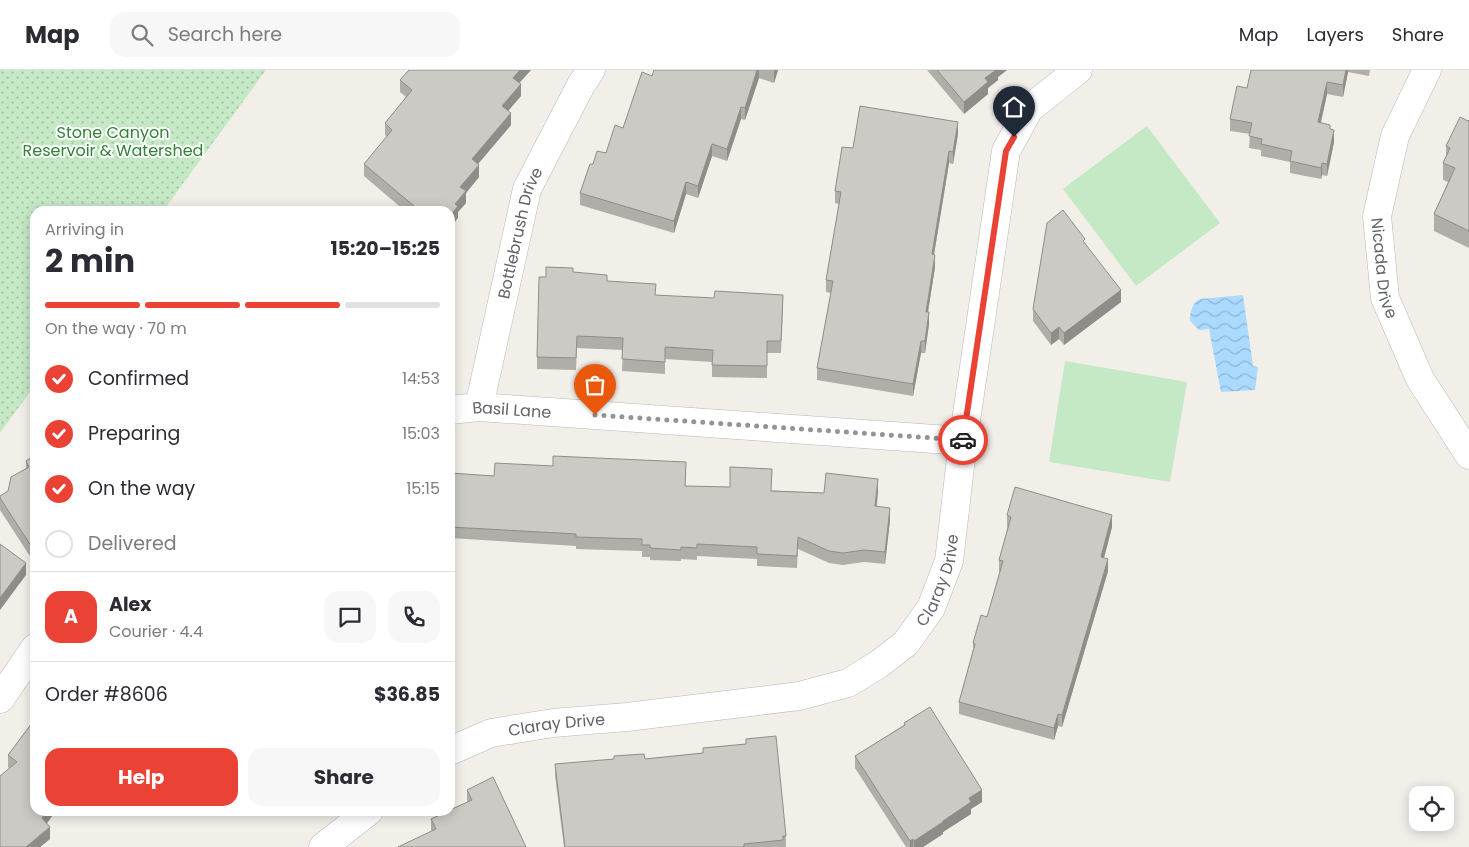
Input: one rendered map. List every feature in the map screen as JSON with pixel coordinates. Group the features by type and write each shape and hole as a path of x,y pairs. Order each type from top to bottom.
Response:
{"street":[{"name":"Bottlebrush Drive","path":"479,407 527,189 581,85 591,70"},
{"name":"Claray Drive","path":"455,749 491,733 553,723 627,717 799,696 848,683 879,664 906,643 931,608 949,561 963,440 1006,151 1030,109 1058,84 1078,70"},
{"name":"Nicada Drive","path":"1427,70 1395,136 1377,216 1384,288 1386,298 1420,379 1469,455"},
{"name":"Basil Lane","path":"455,409 479,407 963,440"},
{"path":"0,699 30,655"},
{"path":"323,847 363,816"}],"green space":[{"name":"Stone Canyon Reservoir & Watershed","path":"0,70 266,70 167,206 30,206 30,392 0,433"},
{"path":"1147,126 1220,223 1136,286 1063,189"},
{"path":"1065,361 1187,382 1170,482 1049,462"}],"water":[{"path":"1243,295 1253,366 1258,367 1255,390 1221,392 1209,329 1199,330 1190,321 1191,311 1193,305 1200,299"}],"building":[{"path":"409,70 520,70 513,78 521,84 502,106 511,113 472,159 479,165 460,187 466,191 455,204 458,206 455,210 455,206 414,206 364,164 392,130 385,123 412,90 400,80"},
{"path":"654,70 757,70 745,108 741,107 727,149 712,144 698,186 686,182 674,221 580,193 590,164 593,164 597,151 606,153 615,125 623,128 642,72 652,76"},
{"path":"937,70 996,70 985,78 988,82 964,102"},
{"path":"1251,70 1346,70 1343,85 1327,82 1318,122 1330,125 1330,129 1334,130 1327,164 1322,163 1321,168 1290,161 1292,151 1261,144 1262,139 1249,136 1252,123 1230,119 1237,86 1247,88"},
{"path":"860,106 958,122 953,152 949,151 932,254 935,255 926,312 929,312 925,341 921,341 913,384 817,368 833,281 826,280 841,192 835,191 842,147 853,148"},
{"path":"1460,117 1469,120 1469,231 1434,214 1455,168 1443,163 1450,148 1446,146"},
{"path":"1063,210 1085,239 1083,241 1121,290 1064,333 1059,327 1051,333 1033,309 1047,223"},
{"path":"546,267 573,268 573,272 607,275 607,281 656,284 655,295 714,298 715,291 783,295 781,341 767,341 767,366 712,365 713,350 665,347 665,362 622,359 623,338 577,336 576,358 537,357 539,277 546,277"},
{"path":"553,456 686,462 685,486 730,487 730,467 772,469 771,491 824,493 826,473 878,479 875,506 890,508 885,552 864,550 843,553 829,551 798,537 797,556 757,554 757,547 697,544 697,548 681,547 681,550 650,548 650,545 642,545 642,539 576,537 576,534 455,527 455,473 494,476 495,463 553,466"},
{"path":"30,458 30,544 0,498 0,496 8,491 11,477 29,467 26,461"},
{"path":"1015,487 1112,515 1101,557 1108,559 1062,715 1058,714 1054,728 959,702 981,615 987,617 1003,561 999,560 1011,517 1007,515"},
{"path":"0,544 26,563 0,598"},
{"path":"930,707 982,790 969,798 971,802 943,822 914,841 913,839 910,841 855,756"},
{"path":"30,726 30,816 43,816 42,818 50,827 26,847 0,847 0,776 17,762 8,755"},
{"path":"776,736 786,836 783,836 783,840 744,844 744,847 565,847 555,764 614,759 614,756 644,754 645,759 703,753 703,748 746,744 746,739"},
{"path":"493,777 526,847 398,847 436,829 431,819 437,816 455,816 455,808 472,800 467,790"}],"way so far":[{"path":"595,415 963,440"}],"route":[{"path":"963,440 1006,151 1014,137"}]}
